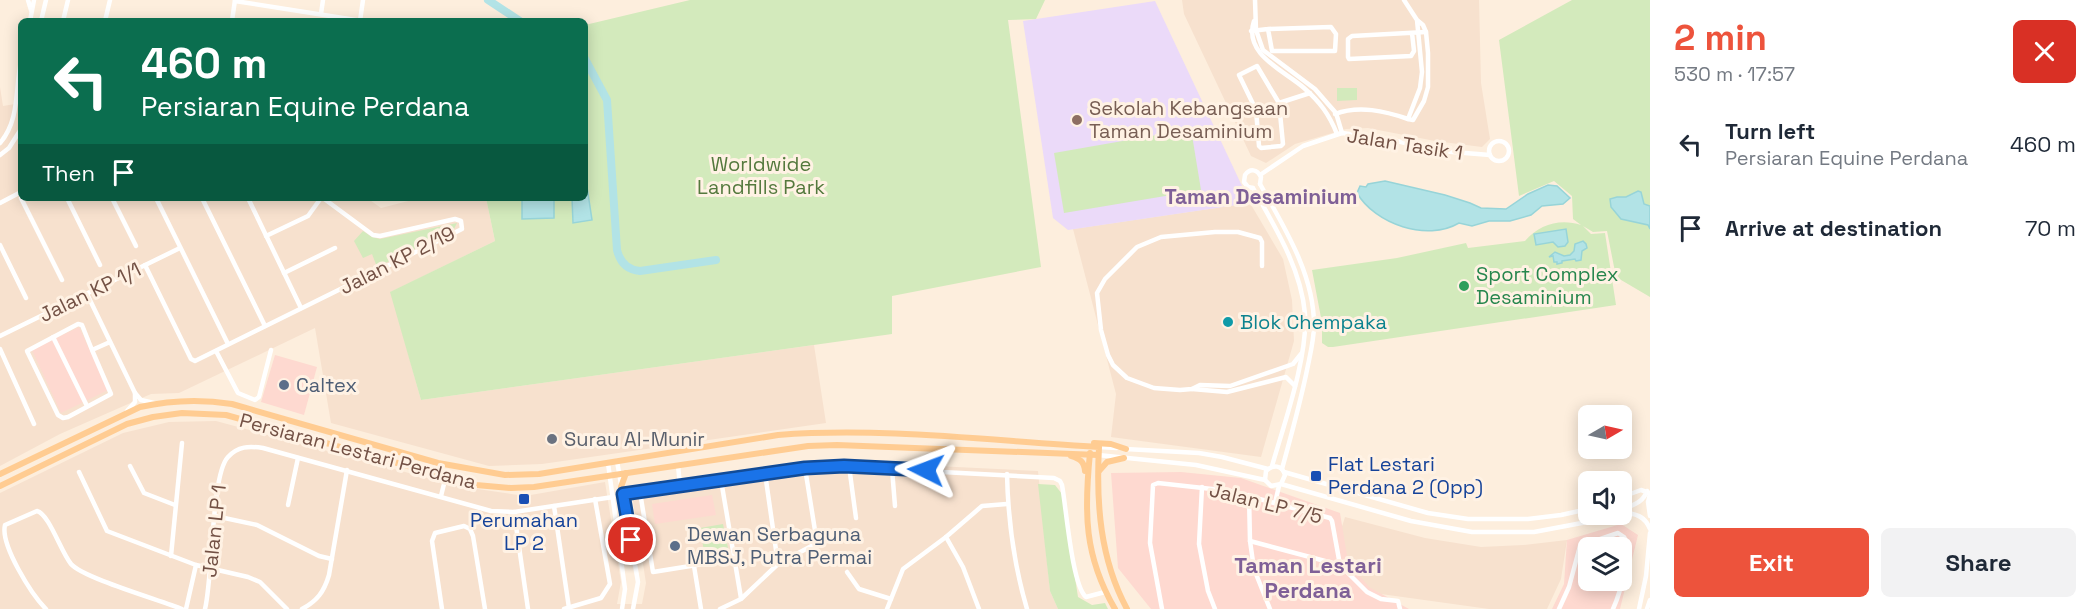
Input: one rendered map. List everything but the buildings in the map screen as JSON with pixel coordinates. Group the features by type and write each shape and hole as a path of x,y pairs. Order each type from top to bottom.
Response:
{"main road":[{"name":"Persiaran Lestari Perdana","path":"0,474 125,413 161,403 199,400 232,404 438,463 505,475 539,474 778,435 811,433 894,433 1099,447"},
{"name":"Persiaran Lestari Perdana","path":"0,486 127,424 182,413 226,415 476,485 511,488 534,487 779,449 837,445 1098,455"},
{"path":"1058,445 1076,442 1111,444 1126,449"},
{"path":"1090,447 1087,480 1087,532 1093,560 1105,592 1115,609"},
{"path":"1099,447 1099,511 1107,561 1112,579 1127,609"},
{"path":"1063,454 1081,460 1087,480"},
{"path":"1098,474 1107,462 1124,458"},
{"path":"434,473 438,463"},
{"path":"622,491 623,473"}],"street":[{"path":"28,0 32,13"},
{"path":"31,18 34,0"},
{"path":"43,18 46,0"},
{"path":"64,18 68,0"},
{"path":"106,18 110,0"},
{"path":"232,18 235,0 344,18"},
{"path":"278,8 279,0"},
{"path":"321,14 323,0"},
{"path":"361,18 363,0"},
{"path":"1255,0 1254,44 1261,56 1310,93 1330,116 1339,133"},
{"path":"1330,116 1336,113 1368,110 1388,112 1408,119 1416,118 1428,87 1426,32 1404,0"},
{"path":"1417,20 1414,33 1414,51 1412,56 1349,59 1349,37 1414,33 1426,32"},
{"path":"1253,30 1268,29 1331,27 1336,33 1335,51 1272,51 1268,29"},
{"path":"1253,30 1263,50 1315,89 1336,113 1339,133"},
{"path":"1408,119 1420,88 1422,72 1414,33"},
{"path":"1257,66 1279,103 1283,144 1277,147 1261,148 1256,110 1239,75 1257,66"},
{"path":"0,143 14,118 18,85"},
{"path":"1279,103 1310,93 1315,89"},
{"name":"Jalan Tasik 1","path":"1260,175 1303,146 1339,133 1388,139 1440,151 1490,156"},
{"path":"0,155 9,148 18,134"},
{"path":"1501,141 1509,147 1509,154 1502,161 1490,156 1489,149 1494,142 1501,141"},
{"path":"1275,503 1280,485 1285,479 1283,470 1312,346 1313,308 1309,288 1290,239 1260,184 1260,175 1253,170 1248,171 1245,175 1245,185 1253,188 1289,255 1300,291 1305,326 1295,386 1270,468 1265,474 1265,480 1271,486 1280,485 1411,521 1472,532 1503,534 1534,532 1578,524"},
{"path":"1253,188 1260,184"},
{"path":"0,202 18,196"},
{"path":"24,201 62,280"},
{"path":"68,201 100,265"},
{"path":"114,201 136,246"},
{"path":"157,201 228,344"},
{"path":"203,201 265,326"},
{"path":"251,201 301,308"},
{"path":"267,236 308,216 320,201"},
{"name":"Jalan KP 2/19","path":"145,266 191,359 195,361 462,229 461,220 455,219 380,237 373,235 326,201"},
{"path":"1262,266 1262,242 1256,236 1238,232 1215,232 1161,237 1137,248 1105,279 1097,293 1101,330 1108,354 1118,371 1127,378 1154,388 1227,392 1286,377 1295,386"},
{"path":"0,245 26,298"},
{"name":"Jalan KP 1/1","path":"0,336 180,248"},
{"path":"284,273 335,248"},
{"path":"87,294 135,393 141,400 161,403"},
{"path":"78,324 81,325 93,350 111,394 63,418 58,415 27,351 78,324"},
{"path":"53,337 87,406"},
{"path":"93,350 110,342"},
{"path":"0,349 34,423"},
{"path":"216,351 238,393 255,400 259,397 271,350"},
{"path":"1192,389 1200,385 1230,386 1293,364 1301,354"},
{"path":"125,413 135,402 135,393"},
{"path":"171,556 182,443"},
{"name":"Jalan LP 1","path":"205,609 211,568 217,490 223,464 234,452 249,446 441,495 491,511 514,512 613,497"},
{"path":"1099,447 1199,453 1222,457 1283,470 1428,513 1468,519 1528,519 1578,511"},
{"name":"Persiaran Lestari Perdana","path":"1098,455 1196,465 1265,480"},
{"path":"288,505 298,458"},
{"path":"617,461 623,473"},
{"path":"608,463 625,589 623,607 635,609 638,582 622,491 640,492 805,468 849,466 1054,478 1062,485 1080,589 1086,597 1105,592"},
{"path":"678,465 680,486"},
{"path":"130,466 144,493 175,505"},
{"path":"849,466 856,518"},
{"path":"805,468 817,543"},
{"path":"892,469 895,506"},
{"path":"302,609 325,590 347,470"},
{"path":"79,472 107,531 196,566 236,573 260,582 287,609"},
{"path":"765,473 778,564"},
{"path":"1007,474 1007,504 1014,560 1027,609"},
{"path":"441,495 446,476"},
{"path":"721,480 741,599"},
{"name":"Jalan LP 7/5","path":"1161,609 1150,543 1153,485 1158,483 1202,487 1248,495 1331,520 1340,565"},
{"path":"1202,487 1199,544 1208,591 1215,609"},
{"path":"1632,493 1641,490 1649,493"},
{"path":"640,492 653,572 734,559"},
{"path":"1632,506 1649,493"},
{"path":"1649,493 1650,516"},
{"path":"1248,495 1250,541 1256,576 1270,609"},
{"path":"554,506 567,608 601,598 610,584 596,500"},
{"path":"887,609 903,569 982,506 1007,504"},
{"path":"46,609 26,585 10,556 3,528 37,511 44,514 72,566 184,609 196,566"},
{"path":"514,512 528,609"},
{"path":"1632,514 1645,519 1650,531 1646,576 1639,609"},
{"path":"215,516 257,525 319,556 332,559"},
{"path":"442,609 432,541 435,533 464,526 471,529 473,536 485,609"},
{"path":"720,609 741,599 778,564 837,533"},
{"path":"1559,609 1569,587 1580,546 1607,536 1621,534 1628,547 1618,597 1613,609"},
{"path":"946,537 963,567 979,609"},
{"path":"1250,541 1340,565 1367,592 1381,599 1398,601 1400,606"},
{"path":"694,566 701,609"},
{"path":"847,572 859,589 891,599"},
{"path":"1647,609 1650,600"}],"shaded area":[{"path":"1182,0 1479,0 1481,83 1490,139 1482,147 1435,141 1368,128 1346,129 1295,144 1266,163 1251,156 1184,14"},
{"path":"1155,1 1250,203 1068,230 1053,218 1023,21"},
{"path":"0,87 3,106 18,104 18,201 371,201 381,208 408,201 487,201 495,241 391,292 421,400 814,345 826,423 542,464 489,466 331,423 315,328 179,393 151,394 60,434 0,466"},
{"path":"1250,203 1283,259 1292,300 1294,341 1261,457 1111,437 1116,394 1073,229"},
{"path":"79,327 108,390 61,413 32,350"},
{"path":"275,355 317,367 304,415 261,402"},
{"path":"216,421 457,486 525,496 605,482 621,582 617,604 642,604 646,583 631,489 813,460 1038,471 1050,591 1058,609 0,609 0,493 123,433 169,422"},
{"path":"1181,472 1241,478 1340,513 1348,562 1369,587 1409,609 1151,609 1118,568 1111,473"},
{"path":"712,495 716,515 655,524 652,504"},
{"path":"1345,517 1425,538 1481,547 1567,540 1561,579 1547,609 1489,609 1381,594 1364,585 1346,561 1340,533"},
{"path":"1618,525 1623,525 1638,535 1632,560 1632,537 1578,537 1578,591 1624,591 1620,609 1552,609 1564,584 1567,540"}],"green space":[{"name":"Worldwide Landfills Park","path":"690,0 1045,0 1036,19 1008,20 1041,267 892,296 892,334 421,400 390,292 495,241 487,201 588,201 588,24"},
{"path":"1572,0 1650,0 1650,206 1644,204 1641,192 1626,197 1617,197 1611,207 1621,219 1649,225 1650,297 1616,277 1607,231 1593,232 1583,226 1591,234 1605,233 1616,305 1333,347 1322,343 1322,323 1312,270 1397,258 1466,243 1468,248 1525,241 1537,230 1551,224 1566,222 1581,225 1573,219 1572,196 1554,181 1519,196 1499,40"},
{"path":"1337,88 1357,88 1357,100 1337,101"},
{"path":"1191,129 1201,190 1064,213 1054,153"},
{"path":"457,223 453,231 377,267 372,254 363,258 354,241 363,231 380,239"},
{"path":"1038,484 1055,485 1062,494 1078,597 1092,605 1105,603 1108,609 1058,609 1050,591"},
{"path":"723,524 729,553 705,557 700,528"}],"water":[{"path":"1385,181 1445,195 1481,208 1506,209 1528,194 1548,185 1557,186 1570,198 1563,204 1542,206 1531,215 1510,221 1489,221 1472,226 1459,223 1432,231 1417,230 1403,227 1376,213 1357,193 1360,186 1366,187 1368,184"},
{"path":"1638,191 1641,192 1644,204 1650,206 1650,229 1648,225 1621,219 1611,207 1610,199 1626,197"},
{"path":"588,194 592,220 573,223 572,201 588,201"},
{"path":"522,201 554,201 554,218 522,219"},
{"path":"1566,229 1568,242 1565,246 1558,247 1553,242 1536,245 1534,234"},
{"path":"1583,241 1587,248 1582,251 1581,260 1562,261 1557,264 1553,256 1549,257 1555,252 1564,256 1570,255 1574,251 1575,244"}],"waterway":[{"path":"488,0 515,18"},
{"path":"588,65 607,100 617,250 622,262 631,269 640,271 716,260"}],"place":[{"name":"Sekolah Kebangsaan Taman Desaminium","path":"1077,120"},
{"name":"Sport Complex Desaminium","path":"1464,286"},
{"name":"Blok Chempaka","path":"1228,322"},
{"name":"Caltex","path":"284,385"},
{"name":"Surau Al-Munir","path":"552,439"},
{"name":"Flat Lestari Perdana 2 (Opp)","path":"1316,476"},
{"name":"Perumahan LP 2","path":"524,499"},
{"name":"Dewan Serbaguna MBSJ, Putra Permai","path":"675,546"}],"district":[{"name":"Taman Desaminium","path":"1261,196"},
{"name":"Taman Lestari Perdana","path":"1308,578"}],"route":[{"path":"631,540 623,494 828,466 926,470"}]}
